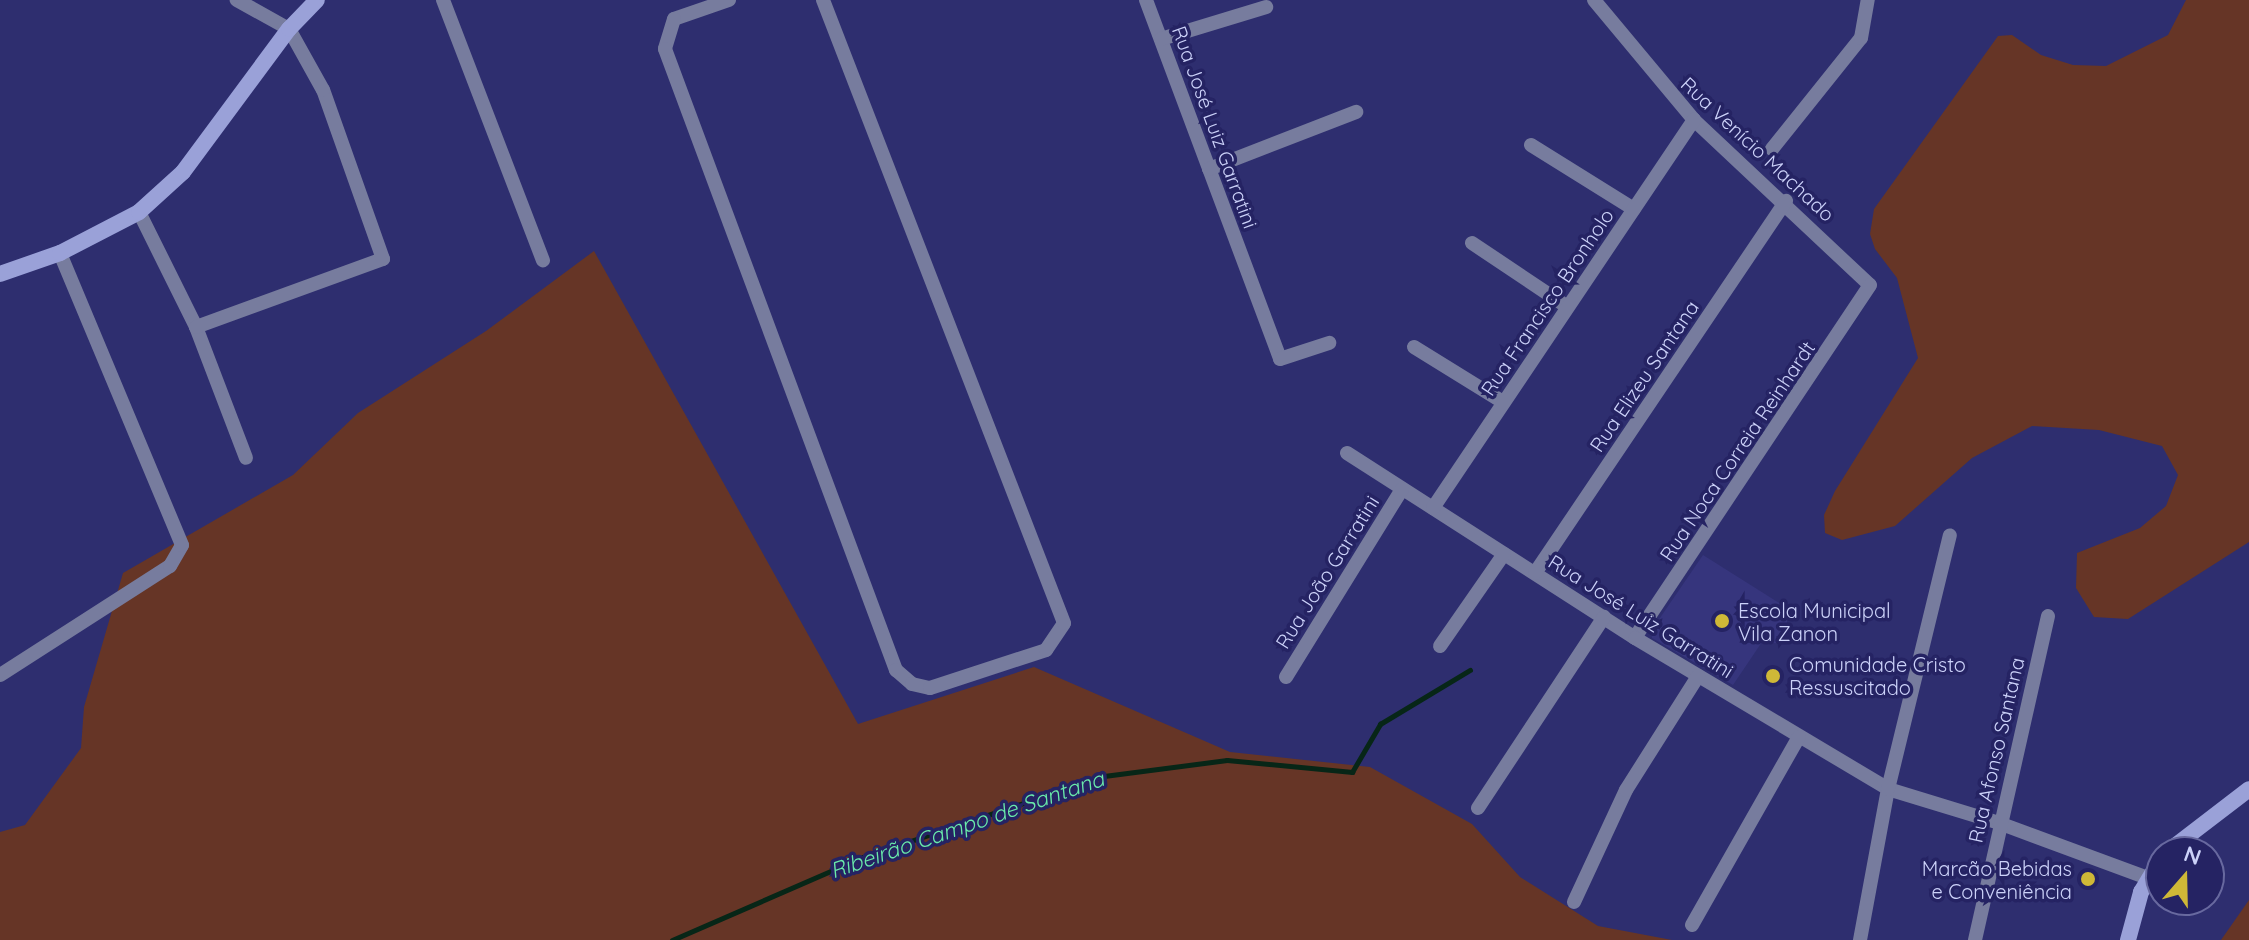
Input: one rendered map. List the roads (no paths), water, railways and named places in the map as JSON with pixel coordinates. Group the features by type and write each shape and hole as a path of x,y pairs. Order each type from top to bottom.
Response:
{"main road":[{"path":"0,274 60,253 139,212 183,172 289,29 317,0"},
{"path":"2188,836 2249,789"},
{"path":"2128,940 2145,887"}],"street":[{"path":"196,327 383,259 323,90 289,29 237,0"},
{"path":"443,0 543,260"},
{"path":"729,0 674,19 665,49 896,670 912,684 930,688 1046,650 1064,623 823,0"},
{"name":"Rua José Luiz Garratini","path":"1146,0 1280,359 1329,343"},
{"name":"Rua Venício Machado","path":"1594,0 1694,120 1786,201 1870,285"},
{"path":"1772,149 1861,38 1868,0"},
{"path":"1161,39 1266,7"},
{"path":"1209,169 1356,112"},
{"name":"Rua Francisco Bronholo","path":"1433,508 1694,120"},
{"path":"1531,145 1634,209"},
{"name":"Rua Elizeu Santana","path":"1535,573 1786,201"},
{"path":"139,212 196,327 246,458"},
{"path":"1472,243 1566,306"},
{"path":"0,675 170,566 182,545 60,253"},
{"name":"Rua Noca Correia Reinhardt","path":"1635,638 1870,285"},
{"path":"1414,347 1503,402"},
{"name":"Rua José Luiz Garratini","path":"1347,453 1635,638 1888,789 1999,823 2145,877"},
{"name":"Rua João Garratini","path":"1286,677 1402,489"},
{"path":"1860,940 1888,789 1950,535"},
{"path":"1440,646 1504,554"},
{"name":"Rua Afonso Santana","path":"1975,940 2048,616"},
{"path":"1478,808 1604,617"},
{"path":"1574,902 1626,790 1698,676"},
{"path":"1692,925 1799,737"}],"waterway":[{"name":"Ribeirão Campo de Santana","path":"672,940 863,857 1104,776 1227,760 1352,772 1380,724 1470,670"}],"place":[{"name":"Escola Municipal Vila Zanon","path":"1722,621"},
{"name":"Comunidade Cristo Ressuscitado","path":"1773,676"},
{"name":"Marcão Bebidas e Conveniência","path":"2088,879"}]}
